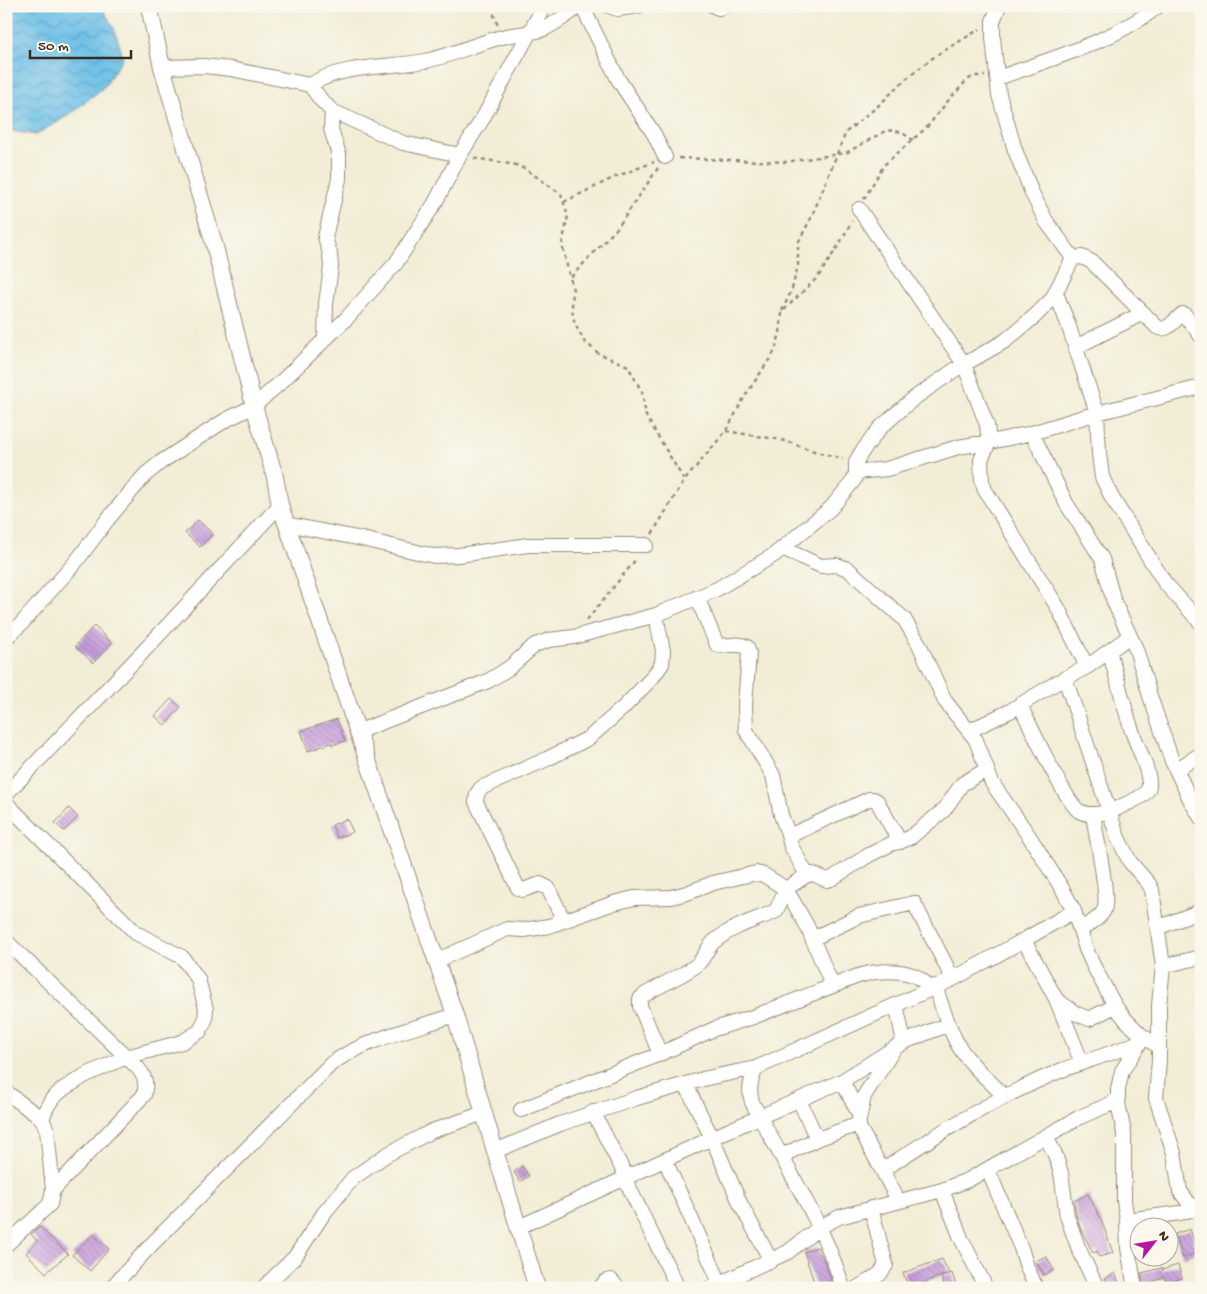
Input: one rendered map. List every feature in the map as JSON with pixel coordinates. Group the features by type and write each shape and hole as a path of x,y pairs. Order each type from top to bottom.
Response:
{"street":[{"path":"149,6 162,67 215,247 254,406 275,477 280,505 455,1015 538,1288"},
{"path":"6,638 21,624 75,563 108,518 144,475 224,421 254,406 294,370 356,308 396,262 435,204 460,155 483,118 544,6"},
{"path":"310,86 320,79 334,74 428,60 503,36 545,28 581,6 618,79 654,134 665,157"},
{"path":"608,6 618,9 638,6"},
{"path":"714,6 724,6"},
{"path":"999,6 993,21 999,95 1015,150 1032,193 1046,221 1072,258"},
{"path":"998,78 1109,37 1149,14 1158,6"},
{"path":"162,67 204,66 231,69 310,86 332,111 403,143 460,155"},
{"path":"325,338 326,304 331,267 325,236 339,178 339,155 332,129 332,111"},
{"path":"859,209 964,364 987,425 989,442 981,460 982,481 985,490 1058,608 1087,668"},
{"path":"1072,258 1082,257 1092,262 1142,313 1161,329 1165,329 1183,314 1201,336"},
{"path":"357,732 488,681 509,668 535,645 656,614 717,589 782,548 830,508 854,480 860,453 880,428 913,399 964,364 1005,341 1035,316 1056,293 1072,258"},
{"path":"1056,293 1097,412 1098,454 1102,477 1112,498 1165,583 1201,623"},
{"path":"1076,347 1122,325 1142,313"},
{"path":"856,467 887,469 958,447 1032,433 1097,412 1201,387"},
{"path":"1032,433 1066,502 1102,559 1119,614 1144,672 1162,735 1176,770 1201,818"},
{"path":"6,794 141,654 280,505"},
{"path":"286,524 434,556 459,555 528,545 646,544"},
{"path":"782,548 821,566 837,566 848,569 904,619 919,644 945,701 976,740 992,783 1053,873 1074,910 1094,967 1115,1006 1144,1040 1159,1047"},
{"path":"697,597 717,645 740,644 747,647 749,653 745,705 746,730 773,775 781,816 791,846 807,875"},
{"path":"564,921 548,888 540,884 523,890 518,888 476,802 477,794 481,788 589,738 624,707 652,678 662,664 663,651 656,614"},
{"path":"969,731 1065,678 1087,668 1130,636"},
{"path":"1020,704 1059,782 1074,807 1081,812 1093,814 1120,807 1145,794 1149,782 1109,651"},
{"path":"1065,678 1118,838 1130,862 1151,888 1163,966 1159,1005 1160,1060 1156,1098 1157,1106 1174,1153 1180,1191 1183,1197 1198,1210"},
{"path":"1176,770 1201,754"},
{"path":"660,1054 640,1006 641,997 698,964 704,958 711,944 722,936 776,911 781,896 786,889 807,875 812,874 827,880 831,879 869,855 915,834 944,810 962,784 986,770"},
{"path":"789,836 873,798 877,801 900,842"},
{"path":"6,803 136,933 182,957 198,979 206,1009 205,1020 200,1031 182,1042 126,1057 86,1075 63,1089 52,1099 42,1119"},
{"path":"1080,930 1102,914 1106,906 1105,886 1093,814"},
{"path":"436,961 507,929 524,930 549,926 614,903 634,898 671,897 712,883 756,873 764,875 786,889 812,939 832,985"},
{"path":"812,939 859,916 914,903 953,979"},
{"path":"495,1151 593,1112 637,1098 707,1078 756,1068 953,979 1074,910"},
{"path":"1158,928 1201,911"},
{"path":"1024,940 1056,999 1082,1063"},
{"path":"6,941 144,1075 146,1085 144,1095 53,1190"},
{"path":"1163,966 1201,957"},
{"path":"520,1110 660,1054 714,1029 753,1017 867,973 902,973 921,980 932,987 964,1052 982,1074 1006,1097"},
{"path":"1056,999 1075,1013 1088,1019 1115,1006"},
{"path":"859,1119 864,1096 899,1046 896,1005"},
{"path":"111,1288 154,1242 331,1064 346,1054 378,1040 455,1015"},
{"path":"519,1227 712,1138 842,1081 899,1046 949,1024"},
{"path":"883,1170 962,1120 1006,1097 1061,1070 1144,1040"},
{"path":"1135,1288 1128,1248 1124,1201 1124,1133 1117,1098 1122,1071 1144,1040"},
{"path":"756,1068 749,1092 752,1102 820,1227 843,1288"},
{"path":"842,1081 859,1119 862,1134 898,1200"},
{"path":"686,1084 740,1203 771,1260"},
{"path":"6,1245 50,1204 53,1190 47,1130 42,1119 7,1093"},
{"path":"665,1160 715,1285 788,1252 820,1227 839,1217 942,1190 968,1180 1046,1136 1112,1103 1117,1098"},
{"path":"799,1100 817,1139"},
{"path":"593,1112 678,1288"},
{"path":"263,1288 295,1257 324,1213 353,1178 386,1155 432,1130 484,1113"},
{"path":"781,1156 859,1119"},
{"path":"1046,1136 1061,1172 1067,1216 1078,1247 1097,1288"},
{"path":"988,1170 1036,1288"},
{"path":"942,1190 961,1238 986,1288"},
{"path":"858,1288 880,1274 886,1265 871,1208"},
{"path":"1127,1220 1198,1210"},
{"path":"600,1288 606,1281 611,1280 618,1288"}],"path":[{"path":"493,6 492,10 503,36"},
{"path":"574,636 635,562 684,481 726,431 745,396 775,351 780,333 782,312 792,289 798,265 798,243 812,216 846,132 935,56 993,21"},
{"path":"782,312 818,277 840,243 884,165 928,127 948,101 968,80 980,75 998,78"},
{"path":"564,202 615,177 665,157 785,162 846,153 888,130 901,132 914,140"},
{"path":"460,155 516,165 527,170 561,194 568,216 562,245 573,290 573,317 584,341 598,353 628,366 642,392 646,416 684,481"},
{"path":"570,277 618,227 665,157"},
{"path":"726,431 782,440 856,467"}],"water":[{"path":"6,6 101,6 114,28 123,57 104,87 69,115 36,135 6,130"}],"building":[{"path":"198,520 213,534 200,547 185,533"},
{"path":"94,626 112,643 93,663 75,646"},
{"path":"171,699 181,707 165,725 155,716"},
{"path":"337,719 345,741 308,751 301,731"},
{"path":"69,808 78,817 64,831 55,823"},
{"path":"347,819 353,832 337,838 332,825"},
{"path":"522,1166 529,1176 520,1182 514,1172"},
{"path":"1088,1194 1101,1219 1113,1253 1099,1257 1097,1251 1093,1253 1080,1227 1074,1201"},
{"path":"40,1227 68,1254 46,1273 26,1253 37,1241 31,1234"},
{"path":"1190,1229 1198,1252 1183,1258 1180,1249 1180,1232"},
{"path":"93,1234 109,1249 90,1271 72,1255"},
{"path":"818,1247 834,1288 816,1288 804,1252"},
{"path":"1046,1256 1054,1270 1044,1275 1036,1261"},
{"path":"942,1259 949,1273 909,1288 903,1273"},
{"path":"1178,1266 1182,1278 1166,1283 1164,1277 1144,1286 1141,1273 1162,1268 1162,1270"},
{"path":"952,1273 957,1288 945,1288 941,1277"},
{"path":"1115,1273 1119,1283 1110,1288 1105,1279"}]}
